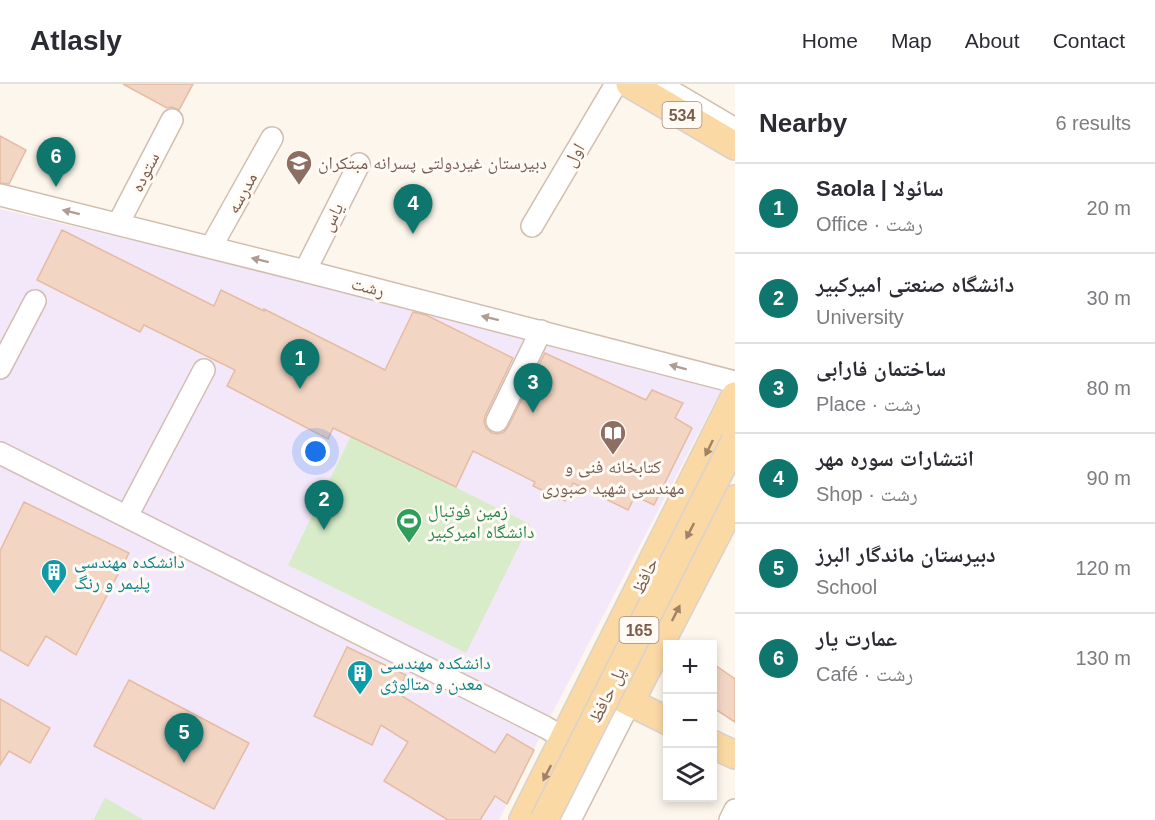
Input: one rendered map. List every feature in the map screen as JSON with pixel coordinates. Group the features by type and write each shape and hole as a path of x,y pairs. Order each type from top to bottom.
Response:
{"main road":[{"name":"534","path":"630,84 735,146"},
{"name":"حافظ","path":"523,820 735,396"},
{"name":"پل حافظ","path":"543,820 735,441"},
{"path":"630,702 735,499"},
{"path":"592,683 663,718"},
{"path":"717,746 735,755"}],"street":[{"name":"اول","path":"532,226 616,84"},
{"path":"659,84 735,129"},
{"name":"ستوده","path":"118,224 171,120"},
{"name":"مدرسه","path":"211,247 272,138"},
{"name":"یاس","path":"304,271 359,164"},
{"name":"رشت","path":"0,195 735,382"},
{"path":"0,368 35,301"},
{"path":"497,421 541,331"},
{"path":"127,516 204,370"},
{"path":"0,453 564,738"},
{"path":"578,711 585,704 594,701 607,703 616,713 616,730"},
{"path":"570,820 630,702"},
{"path":"730,820 735,810"}],"shaded area":[{"path":"0,209 413,307 721,390 499,820 0,820"}],"green space":[{"name":"زمین فوتبال دانشگاه امیرکبیر","path":"351,436 530,524 466,653 288,565"},
{"path":"105,798 144,820 93,820"}],"building":[{"path":"123,84 193,84 179,110 172,107 167,108"},
{"path":"0,136 26,150 9,184 0,183"},
{"path":"62,230 214,306 221,290 385,370 413,312 426,315 513,358 485,416 486,428 492,433 504,432 508,427 545,353 646,400 652,390 683,403 675,418 692,428 654,505 635,496 628,510 573,483 565,501 533,486 535,482 473,451 456,487 333,428 328,439 227,386 235,370 144,325 140,332 37,280"},
{"name":"دانشکده مهندسی پلیمر و رنگ","path":"24,502 129,553 76,655 46,636 28,666 0,650 0,551"},
{"path":"347,647 406,675 397,693 495,753 507,734 534,750 507,804 495,796 480,820 448,820 384,781 408,742 381,725 372,745 314,716"},
{"path":"717,666 735,679 735,722 717,710"},
{"path":"129,680 249,743 214,809 94,746"},
{"path":"0,699 50,728 30,763 9,751 0,765"}],"place":[{"name":"دبیرستان غیردولتی پسرانه مبتکران","path":"299,186"},
{"name":"عمارت یار","path":"56,187"},
{"name":"انتشارات سوره مهر","path":"413,234"},
{"name":"Saola | سائولا","path":"300,389"},
{"name":"ساختمان فارابی","path":"533,413"},
{"name":"کتابخانه فنی و مهندسی شهید صبوری","path":"613,456"},
{"name":"دانشگاه صنعتی امیرکبیر","path":"324,530"},
{"name":"زمین فوتبال دانشگاه امیرکبیر","path":"409,544"},
{"name":"دانشکده مهندسی پلیمر و رنگ","path":"54,595"},
{"name":"دانشکده مهندسی معدن و متالوژی","path":"360,696"},
{"name":"دبیرستان ماندگار البرز","path":"184,763"}]}
